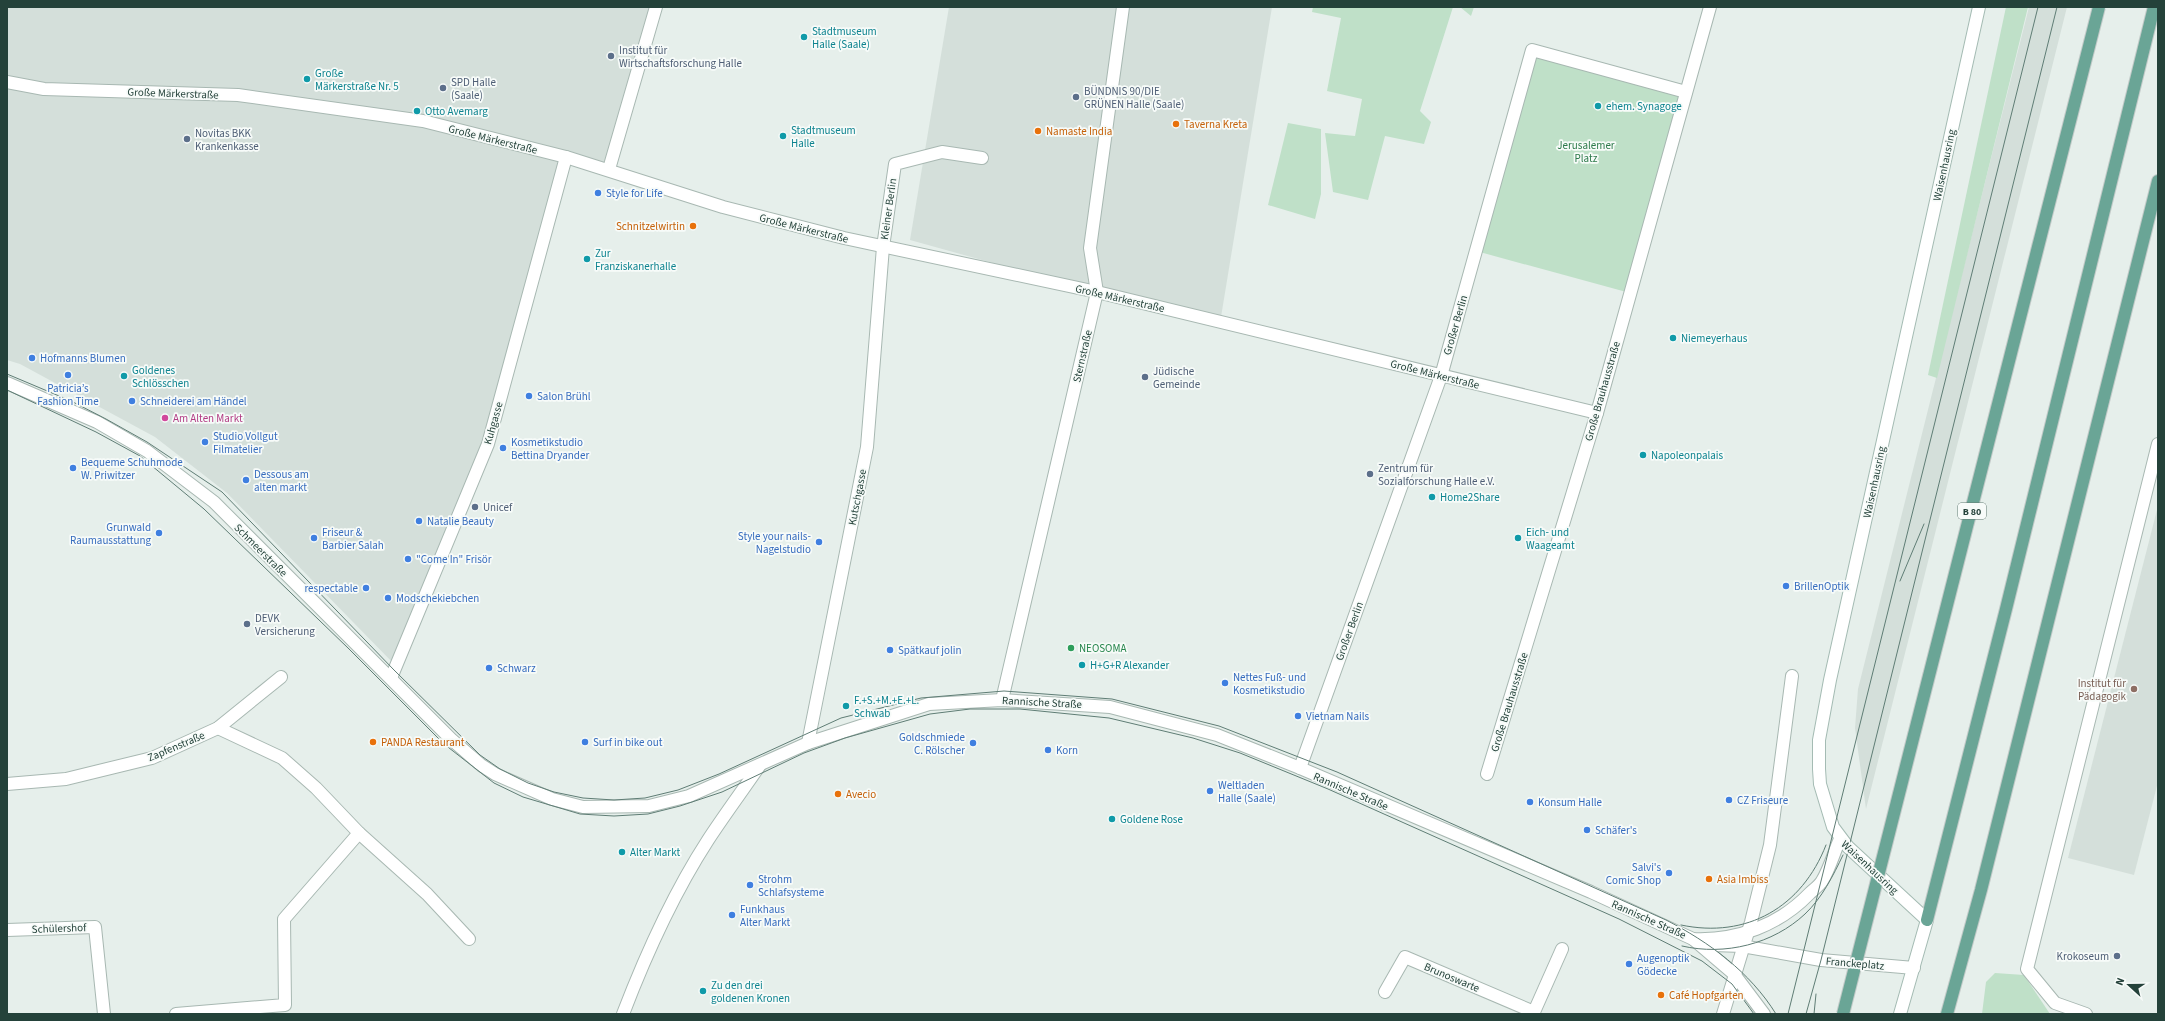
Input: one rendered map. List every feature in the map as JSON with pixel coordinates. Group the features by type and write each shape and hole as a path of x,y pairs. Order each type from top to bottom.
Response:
{"main road":[{"name":"B 80","path":"1843,1014 2099,7"},
{"path":"1927,920 2006,609 2154,7"},
{"path":"1947,1014 1981,890 2158,182"}],"street":[{"path":"609,170 656,7"},
{"name":"Sternstraße","path":"1002,700 1097,292 1090,248 1123,7"},
{"name":"Große Brauhausstraße","path":"1487,774 1597,413 1710,7"},
{"name":"Waisenhausring","path":"1927,920 1840,838 1826,810 1820,784 1819,740 1830,680 1979,7"},
{"name":"Großer Berlin","path":"1300,768 1441,376 1532,50 1686,92"},
{"name":"Große Märkerstraße","path":"7,82 44,89 238,95 423,121 566,157 723,207 883,247 1097,292 1597,413"},
{"name":"Kleiner Berlin","path":"883,247 895,164 942,152 982,158"},
{"name":"Kuhgasse","path":"391,678 488,444 566,157"},
{"name":"Kutschgasse","path":"808,743 867,447 883,247"},
{"name":"Schmeerstraße","path":"7,383 97,422 147,452 214,502 481,765 525,789 552,799 583,807 649,806 669,802 708,788 760,765"},
{"path":"2086,1014 2054,1003 2027,969 2158,444"},
{"path":"1723,1014 1742,946 1751,922 1770,845 1792,676"},
{"name":"Zapfenstraße","path":"7,784 66,779 152,758 218,728 281,677"},
{"name":"Rannische Straße","path":"808,743 929,704 1002,700 1110,707 1216,735 1300,768 1591,892 1693,939 1725,938 1746,933 1760,928 1799,904 1822,881 1840,838"},
{"path":"218,728 282,758 316,788 359,833 427,894 469,938"},
{"path":"623,1014 639,972 668,911 708,840 760,765 808,743"},
{"path":"176,1014 285,1005 284,919 359,833"},
{"path":"1900,1014 1927,920"},
{"name":"Schülershof","path":"7,930 95,927 104,1014"},
{"path":"1693,939 1734,974 1764,1014"},
{"name":"Franckeplatz","path":"1693,939 1710,945 1742,946 1821,960 1914,968"},
{"path":"1534,1013 1562,949"},
{"name":"Brunoswarte","path":"1386,992 1405,958 1534,1013"}],"shaded area":[{"path":"7,7 656,7 609,169 567,157 488,444 395,665 227,493 155,437 20,364 7,360"},
{"path":"949,7 1272,7 1221,317 1097,292 910,240"},
{"path":"2029,7 2067,7 1866,809 1855,728 1858,689"},
{"name":"Institut für Pädagogik","path":"2158,506 2158,782 2134,875 2068,858"}],"green space":[{"path":"1313,7 1453,7 1420,111 1431,122 1424,144 1385,136 1368,200 1333,192 1325,133 1355,136 1362,99 1327,91 1341,18 1312,12"},
{"path":"1460,7 1474,7 1471,16"},
{"path":"2006,7 2028,7 1937,378 1928,375"},
{"name":"Jerusalemer Platz","path":"1532,50 1686,92 1630,293 1476,251"},
{"path":"1288,123 1321,129 1321,194 1315,219 1268,205"},
{"path":"1995,973 2024,975 2050,1014 1982,1014 1986,982"}],"tram line":[{"path":"1788,1014 2038,7"},
{"path":"1806,1014 1821,960 2057,7"},
{"path":"7,374 71,401 106,419 147,442 222,492 394,670 480,755 500,769 528,783 554,792 583,798 614,800 645,798 678,790 719,774 841,718 921,698 1004,691 1112,699 1219,726 1337,772 1666,920 1713,948 1754,985 1776,1014"},
{"path":"7,390 96,432 140,456 204,509 348,648 444,744 494,783 523,797 580,814 614,816 648,814 680,806 722,792 804,753 845,738 930,714 970,709 1020,709 1109,718 1193,738 1240,753 1328,789 1619,919 1702,961 1732,984 1754,1014"},
{"path":"1900,581 1924,524"},
{"path":"1681,925 1705,928 1728,927 1750,922 1769,914 1787,901 1802,886 1816,867 1826,845"},
{"path":"1682,946 1698,949 1731,948 1748,945 1778,933 1805,914 1817,901 1831,879 1843,855"},
{"path":"1814,1014 1816,994"}],"place":[{"name":"Stadtmuseum Halle (Saale)","path":"804,37"},
{"name":"Institut für Wirtschaftsforschung Halle","path":"611,56"},
{"name":"Große Märkerstraße Nr. 5","path":"307,79"},
{"name":"SPD Halle (Saale)","path":"443,88"},
{"name":"BÜNDNIS 90/DIE GRÜNEN Halle (Saale)","path":"1076,97"},
{"name":"ehem. Synagoge","path":"1598,106"},
{"name":"Otto Avemarg","path":"417,111"},
{"name":"Taverna Kreta","path":"1176,124"},
{"name":"Namaste India","path":"1038,131"},
{"name":"Stadtmuseum Halle","path":"783,136"},
{"name":"Novitas BKK Krankenkasse","path":"187,139"},
{"name":"Style for Life","path":"598,193"},
{"name":"Schnitzelwirtin","path":"693,226"},
{"name":"Zur Franziskanerhalle","path":"587,259"},
{"name":"Niemeyerhaus","path":"1673,338"},
{"name":"Hofmanns Blumen","path":"32,358"},
{"name":"Patricia’s Fashion Time","path":"68,375"},
{"name":"Goldenes Schlösschen","path":"124,376"},
{"name":"Jüdische Gemeinde","path":"1145,377"},
{"name":"Salon Brühl","path":"529,396"},
{"name":"Schneiderei am Händel","path":"132,401"},
{"name":"Am Alten Markt","path":"165,418"},
{"name":"Studio Vollgut Filmatelier","path":"205,442"},
{"name":"Kosmetikstudio Bettina Dryander","path":"503,448"},
{"name":"Napoleonpalais","path":"1643,455"},
{"name":"Bequeme Schuhmode W. Priwitzer","path":"73,468"},
{"name":"Zentrum für Sozialforschung Halle e.V.","path":"1370,474"},
{"name":"Dessous am alten markt","path":"246,480"},
{"name":"Home2Share","path":"1432,497"},
{"name":"Unicef","path":"475,507"},
{"name":"Natalie Beauty","path":"419,521"},
{"name":"Grunwald Raumausstattung","path":"159,533"},
{"name":"Friseur & Barbier Salah","path":"314,538"},
{"name":"Eich- und Waageamt","path":"1518,538"},
{"name":"Style your nails- Nagelstudio","path":"819,542"},
{"name":"\"Come In\" Frisör","path":"408,559"},
{"name":"BrillenOptik","path":"1786,586"},
{"name":"respectable","path":"366,588"},
{"name":"Modschekiebchen","path":"388,598"},
{"name":"DEVK Versicherung","path":"247,624"},
{"name":"NEOSOMA","path":"1071,648"},
{"name":"Spätkauf jolin","path":"890,650"},
{"name":"H+G+R Alexander","path":"1082,665"},
{"name":"Schwarz","path":"489,668"},
{"name":"Nettes Fuß- und Kosmetikstudio","path":"1225,683"},
{"name":"Institut für Pädagogik","path":"2134,689"},
{"name":"F.+S.+M.+E.+L. Schwab","path":"846,706"},
{"name":"Vietnam Nails","path":"1298,716"},
{"name":"PANDA Restaurant","path":"373,742"},
{"name":"Surf in bike out","path":"585,742"},
{"name":"Goldschmiede C. Rölscher","path":"973,743"},
{"name":"Korn","path":"1048,750"},
{"name":"Weltladen Halle (Saale)","path":"1210,791"},
{"name":"Avecio","path":"838,794"},
{"name":"CZ Friseure","path":"1729,800"},
{"name":"Konsum Halle","path":"1530,802"},
{"name":"Goldene Rose","path":"1112,819"},
{"name":"Schäfer's","path":"1587,830"},
{"name":"Alter Markt","path":"622,852"},
{"name":"Salvi's Comic Shop","path":"1669,873"},
{"name":"Asia Imbiss","path":"1709,879"},
{"name":"Strohm Schlafsysteme","path":"750,885"},
{"name":"Funkhaus Alter Markt","path":"732,915"},
{"name":"Krokoseum","path":"2117,956"},
{"name":"Augenoptik Gödecke","path":"1629,964"},
{"name":"Zu den drei goldenen Kronen","path":"703,991"},
{"name":"Café Hopfgarten","path":"1661,995"}]}
